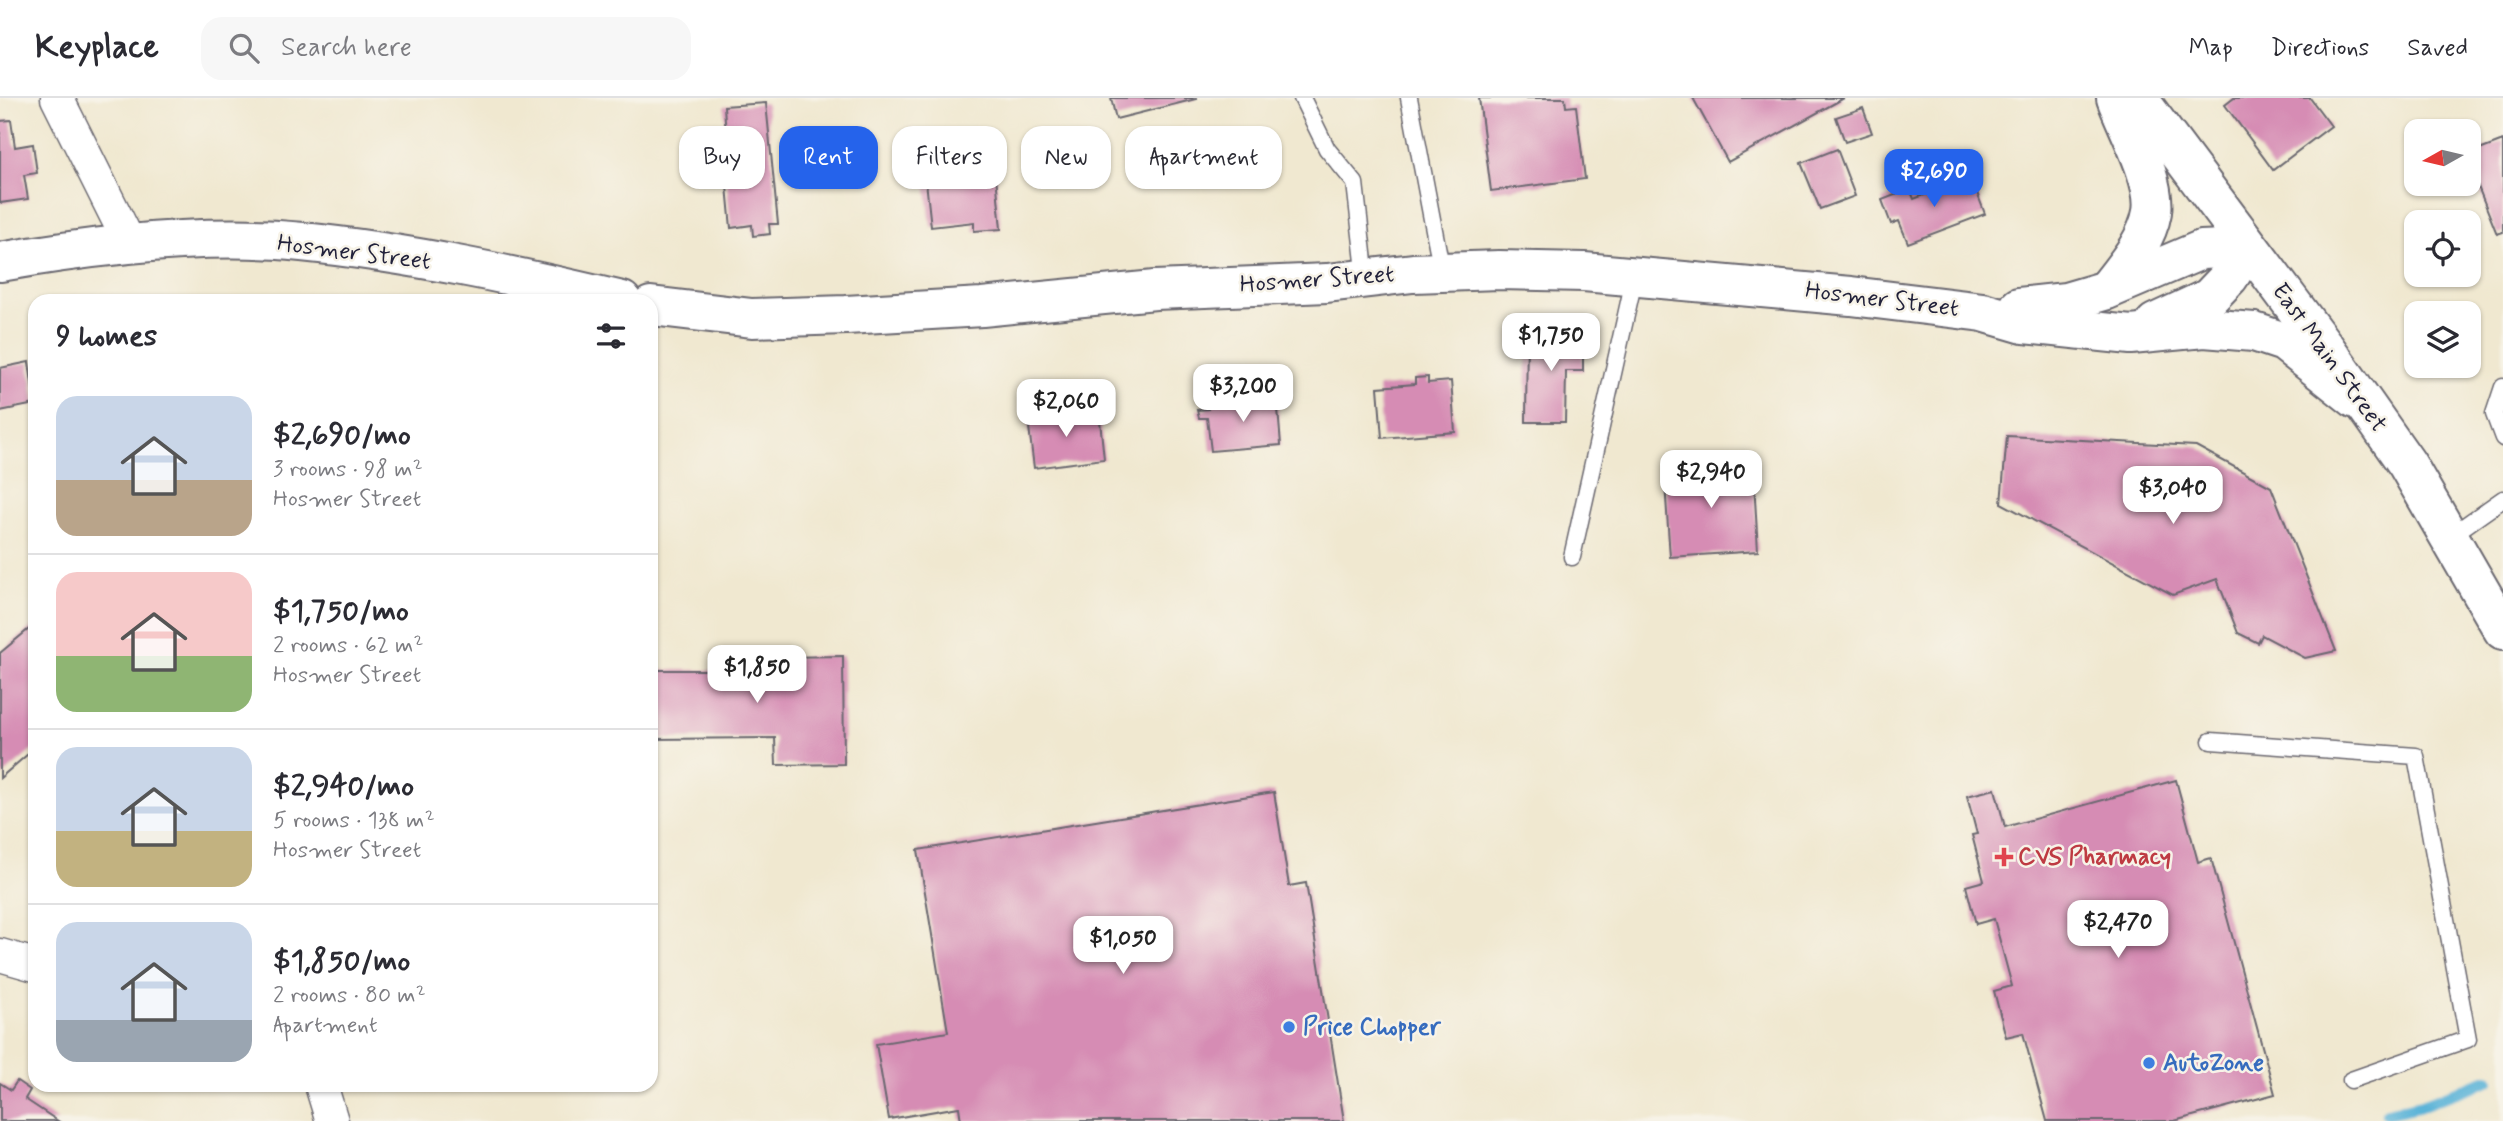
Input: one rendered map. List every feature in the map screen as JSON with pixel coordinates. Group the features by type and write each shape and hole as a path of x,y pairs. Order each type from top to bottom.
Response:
{"street":[{"path":"57,98 131,246"},
{"path":"2107,290 2145,235 2153,211 2150,186 2116,98"},
{"name":"East Main Street","path":"2138,98 2326,349 2407,464 2498,614"},
{"name":"Hosmer Street","path":"0,262 131,246 215,241 300,242 447,264 589,294"},
{"path":"2131,335 2209,298 2229,277 2248,247"},
{"name":"Hosmer Street","path":"1983,312 2066,302 2107,290 2201,250 2248,247"},
{"name":"Hosmer Street","path":"658,307 752,318 846,315 982,307 1156,290 1366,279 1442,272 1499,270 1635,275 1983,312 2024,324 2131,335 2204,328 2254,332 2284,342 2361,402"},
{"path":"0,955 28,963"},
{"path":"323,1092 332,1121"}],"lane":[{"path":"1302,98 1327,149 1354,183 1366,279"},
{"path":"1409,98 1442,272"},
{"path":"1572,557 1635,275"},
{"path":"2503,387 2494,414 2503,438"},
{"path":"2449,537 2503,499"},
{"path":"2211,741 2416,756 2468,1039 2351,1080"}],"building":[{"path":"1111,98 1196,98 1196,99 1116,119"},
{"path":"1479,98 1565,98 1566,107 1576,106 1585,179 1491,191"},
{"path":"1693,98 1844,98 1728,162"},
{"path":"2234,98 2310,98 2331,126 2273,170 2225,105"},
{"path":"766,103 778,224 769,224 770,234 753,236 752,225 731,228 727,189 765,189 765,126 725,126 724,106"},
{"path":"1863,108 1872,133 1845,142 1836,117"},
{"path":"11,120 15,147 33,144 37,173 24,175 28,199 0,203 0,121"},
{"path":"2503,141 2503,232 2497,234 2482,196 2482,149"},
{"path":"1837,149 1855,196 1820,209 1801,163"},
{"path":"1971,177 1985,214 1908,243 1899,221 1891,224 1882,200 1910,189 1914,199"},
{"path":"927,189 997,189 1001,229 974,231 974,222 931,227"},
{"path":"1527,332 1583,333 1583,371 1566,371 1565,422 1526,422"},
{"path":"28,362 28,405 0,411 0,368"},
{"path":"1428,377 1428,383 1451,381 1455,432 1382,438 1378,387 1415,384 1415,378"},
{"path":"1277,397 1281,445 1211,451 1207,418 1199,418 1197,410 1208,409 1207,403"},
{"path":"1099,411 1104,459 1034,468 1028,419"},
{"path":"2007,436 2196,446 2271,487 2336,651 2305,658 2262,635 2258,643 2238,633 2217,579 2173,595 2001,503"},
{"path":"1753,463 1758,551 1670,557 1664,468"},
{"path":"28,630 28,754 0,778 0,653"},
{"path":"843,656 844,764 776,765 775,738 658,739 658,670 721,670 722,658"},
{"path":"2176,780 2198,862 2211,858 2275,1094 2174,1121 2047,1121 2023,1033 2006,1037 1994,991 2012,986 1994,919 1976,924 1966,886 1984,881 1972,835 1977,834 1967,796 1995,789 2005,827"},
{"path":"1274,792 1289,886 1306,883 1344,1121 961,1121 959,1107 889,1119 876,1044 948,1032 918,850"},
{"path":"17,1081 28,1089 25,1099 58,1121 0,1121 0,1083 11,1090"}],"waterway":[{"path":"2387,1113 2422,1105 2488,1080"}],"place":[{"name":"CVS Pharmacy","path":"2004,857"},
{"name":"Price Chopper","path":"1289,1027"},
{"name":"AutoZone","path":"2149,1063"}]}
